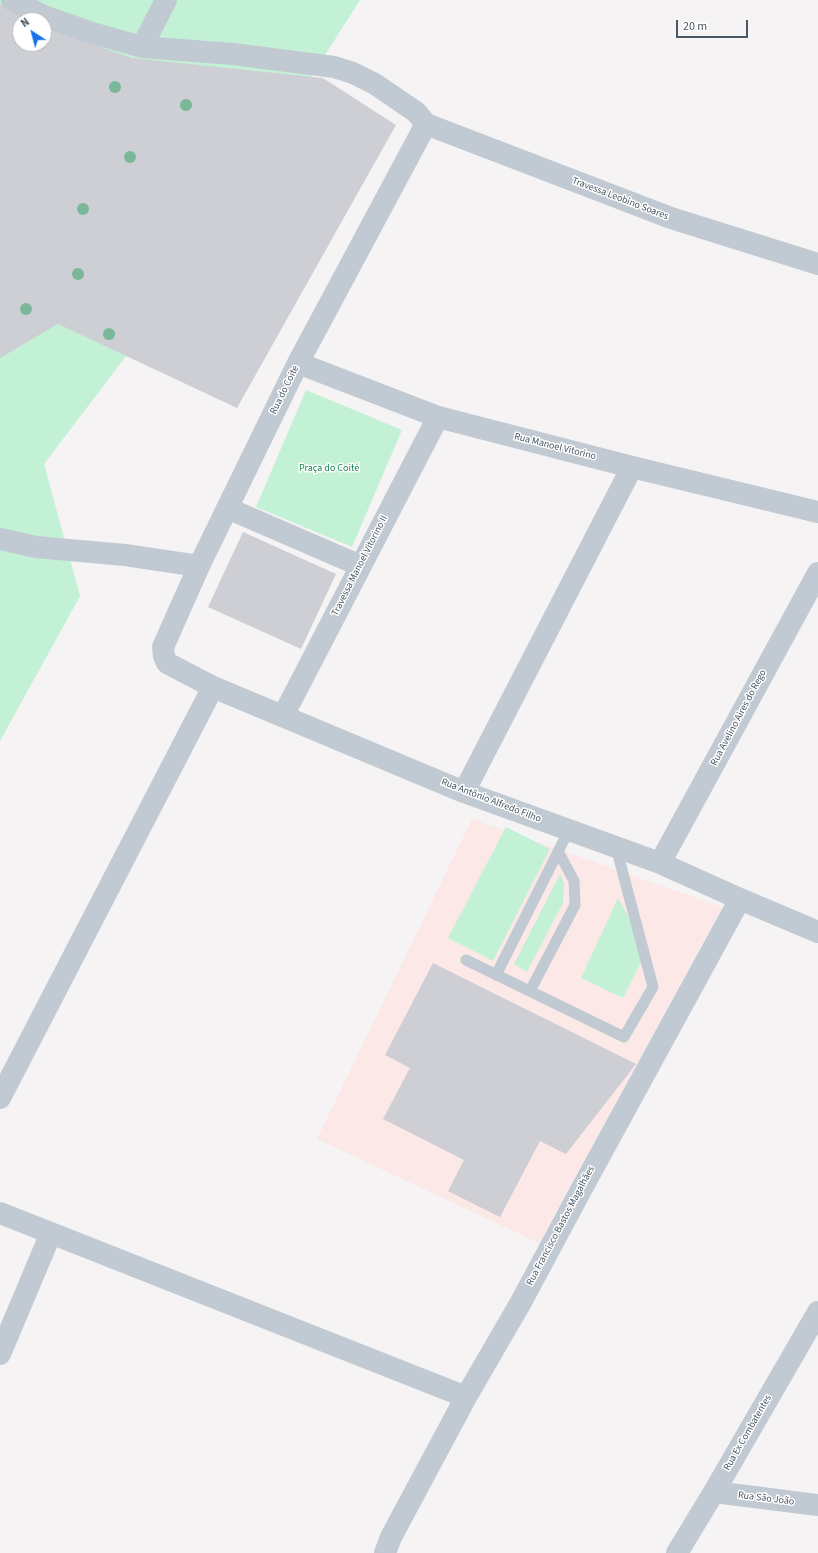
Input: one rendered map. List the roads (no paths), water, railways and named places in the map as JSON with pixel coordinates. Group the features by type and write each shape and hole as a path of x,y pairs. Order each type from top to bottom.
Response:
{"street":[{"path":"12,0 46,16 89,32 142,47 291,60 334,67 353,73 375,84 416,112 426,124"},
{"path":"142,47 166,0"},
{"name":"Travessa Leobino Soares","path":"426,124 671,218 818,264"},
{"name":"Rua do Coite","path":"167,663 164,656 164,647 199,566 298,363 426,124"},
{"name":"Rua Manoel Vitorino","path":"298,363 438,417 632,467 818,512"},
{"name":"Travessa Manoel Vitorino II","path":"283,716 438,417"},
{"path":"464,792 632,467"},
{"path":"227,508 361,566"},
{"path":"0,539 36,547 125,555 199,566"},
{"name":"Rua Avelino Aires do Rego","path":"660,863 818,573"},
{"name":"Rua Antônio Alfredo Filho","path":"167,663 213,686 464,792 660,863 818,932"},
{"path":"0,1098 213,686"},
{"name":"Rua Francisco Bastos Magalhães","path":"385,1553 390,1537 466,1397 521,1302 740,899"},
{"path":"0,1213 466,1397"},
{"path":"0,1354 51,1233"},
{"name":"Rua Ex Combatentes","path":"676,1553 714,1492 818,1312"},
{"name":"Rua São João","path":"714,1492 818,1505"}],"lane":[{"path":"496,975 569,830"},
{"path":"466,960 624,1037 653,987 616,847"},
{"path":"530,991 575,905 574,881 558,851"}],"park label":[{"name":"Praça do Coité","path":"329,469"}]}
